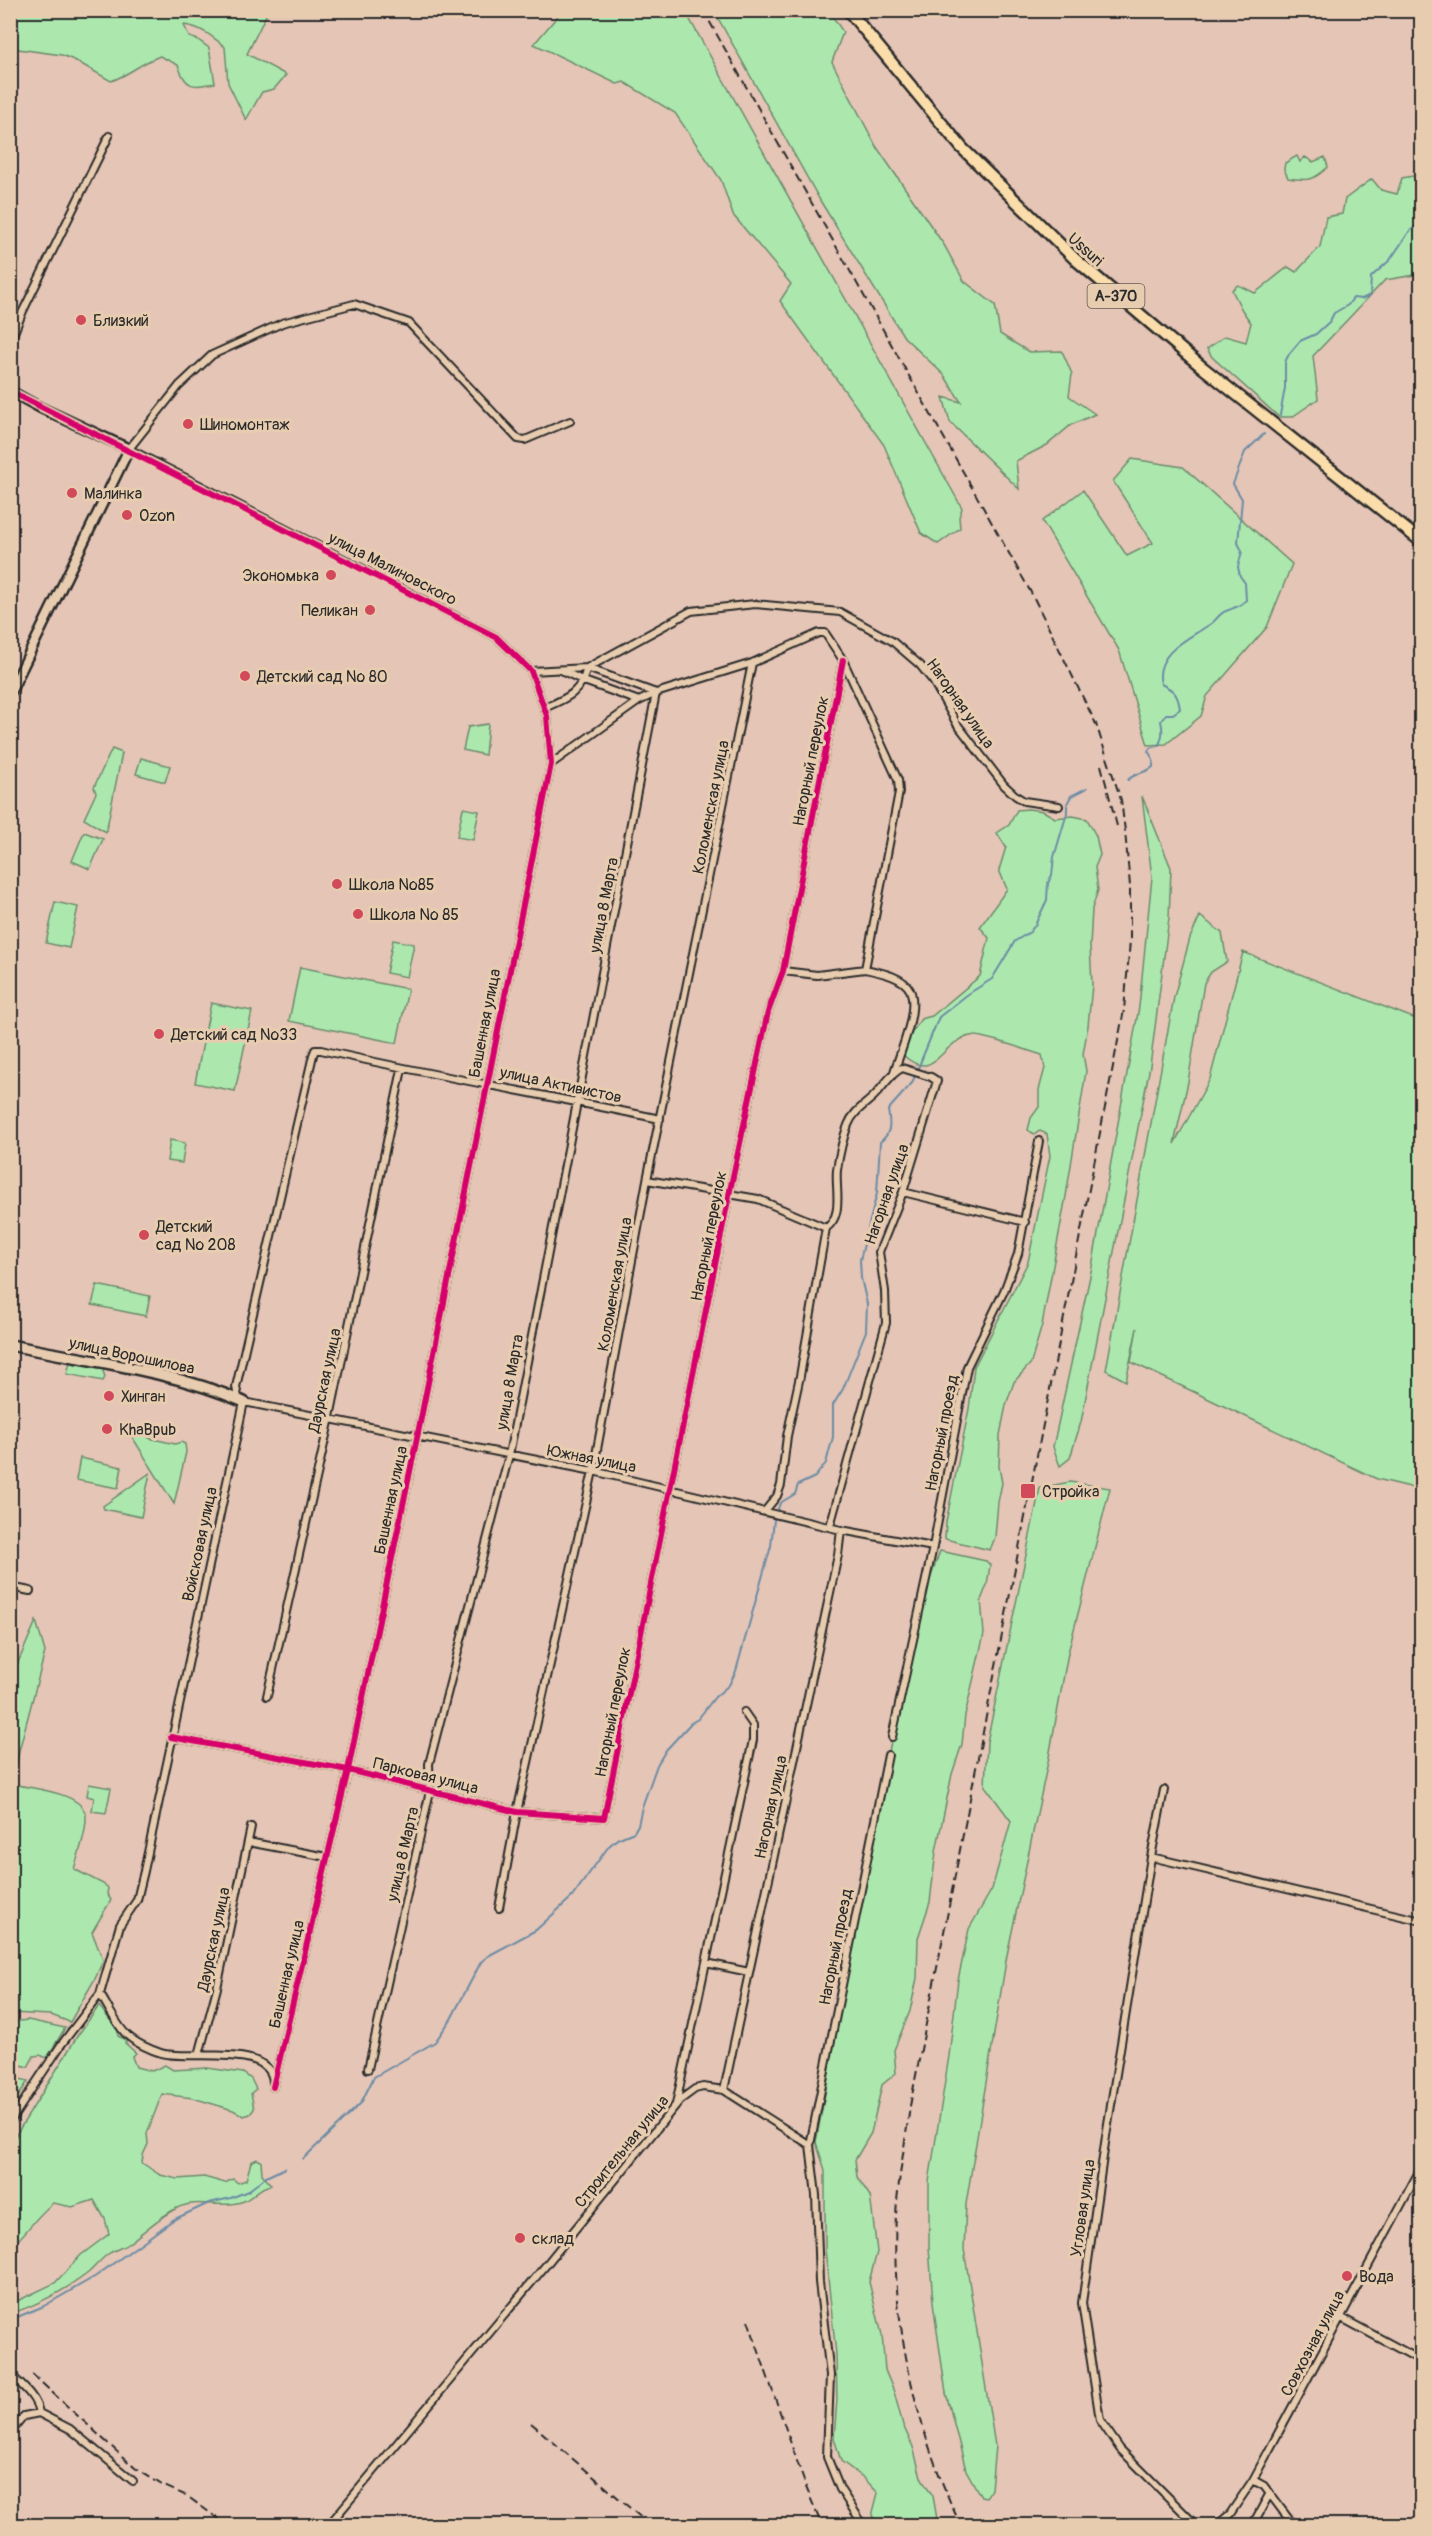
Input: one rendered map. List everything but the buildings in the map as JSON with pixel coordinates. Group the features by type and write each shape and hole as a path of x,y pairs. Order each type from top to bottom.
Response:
{"highway":[{"name":"Ussuri","path":"848,10 962,148 1075,260 1202,367 1422,542"}],"main road":[{"name":"улица Ворошилова","path":"10,1345 178,1379 219,1391 244,1402"}],"street":[{"path":"10,342 109,136"},
{"path":"10,693 129,449 179,386 212,355 282,323 354,304 409,323 518,439 525,440 570,421"},
{"name":"улица Малиновского","path":"10,391 479,627 496,637 531,671 547,716 551,764 520,914"},
{"name":"Нагорная улица","path":"531,671 587,668 691,611 755,604 840,612 892,641 920,665 933,681 957,724 1016,796 1024,801 1059,806"},
{"path":"551,764 639,701 656,693 753,663 819,633 825,633 843,660 899,786 865,969"},
{"name":"Нагорный переулок","path":"604,1818 729,1195 768,1012 783,971 843,660"},
{"name":"Коломенская улица","path":"499,1908 517,1812 593,1471 647,1180 753,663"},
{"path":"544,708 572,696 584,681 587,668 656,693"},
{"path":"560,669 584,681 639,701"},
{"name":"улица 8 Марта","path":"368,2069 430,1791 429,1764 509,1455 543,1269 578,1101 656,693"},
{"name":"Башенная улица","path":"199,2055 249,2058 260,2063 270,2072 273,2087 348,1770 417,1436 520,914"},
{"path":"647,1180 758,1199 826,1227 831,1225 836,1213 837,1169 848,1125 856,1112 877,1094 894,1072 913,1008 910,990 900,981 865,969 817,975 783,971"},
{"name":"улица Активистов","path":"315,1050 660,1119"},
{"name":"Войсковая улица","path":"100,1994 120,1925 137,1900 244,1402 238,1397 236,1387 287,1158 315,1050"},
{"name":"Нагорная улица","path":"830,1526 882,1341 887,1309 879,1252 903,1192 937,1081 935,1078 902,1068 894,1072"},
{"name":"Даурская улица","path":"267,1696 330,1418 402,1069"},
{"name":"Нагорный проезд","path":"892,1737 933,1547 967,1367 1008,1281 1018,1254 1039,1142"},
{"path":"903,1192 1025,1222"},
{"path":"765,1511 777,1496 782,1485 787,1436 826,1227"},
{"name":"Южная улица","path":"244,1402 593,1471 841,1530 933,1547"},
{"name":"Нагорная улица","path":"724,2090 838,1555 841,1530"},
{"path":"10,1587 30,1591"},
{"path":"676,2104 753,1740 753,1725 744,1712"},
{"name":"Парковая улица","path":"171,1737 348,1770 517,1812 604,1818"},
{"name":"Нагорный проезд","path":"810,2145 888,1755"},
{"name":"Угловая улица","path":"1164,1790 1106,2136 1082,2303 1100,2420 1120,2449 1197,2526"},
{"name":"Даурская улица","path":"199,2055 217,1988 251,1827"},
{"path":"248,1842 327,1857"},
{"path":"1151,1857 1422,1921"},
{"path":"706,1963 749,1972"},
{"path":"10,2122 61,2045 100,1994 127,2036 162,2054 199,2055"},
{"name":"Строительная улица","path":"328,2526 546,2265 676,2104 695,2089 704,2087 724,2090"},
{"path":"724,2090 810,2145 816,2195 819,2282 830,2375 827,2457 840,2489 864,2526"},
{"name":"Совхозная улица","path":"1216,2526 1230,2514 1253,2480 1422,2166"},
{"path":"1340,2317 1422,2361"},
{"path":"10,2374 28,2391 37,2404 39,2413"},
{"path":"10,2433 24,2416 39,2413 70,2429 133,2481"},
{"path":"1253,2480 1264,2486 1294,2526"},
{"path":"1252,2526 1270,2493"}],"green space":[{"path":"11,10 268,11 247,54 286,75 274,89 262,92 246,120 228,83 225,47 201,30 184,25 189,37 209,48 215,83 191,84 184,78 178,65 160,56 111,81 62,55 11,48"},
{"path":"562,11 685,11 962,508 959,517 960,528 938,544 921,533 884,445 780,301 791,284 733,215 721,180 675,113 624,82 617,84 534,44"},
{"path":"714,11 829,11 843,32 832,62 876,146 944,245 964,281 995,305 1000,334 1029,352 1062,351 1072,374 1069,396 1095,414 1071,425 1047,445 1016,461 1019,489 950,422 943,397 961,402 944,375 904,337 821,202"},
{"path":"1297,156 1300,162 1305,157 1313,162 1325,157 1328,167 1310,179 1288,178 1284,169 1285,163"},
{"path":"1419,175 1422,180 1419,212 1422,212 1421,274 1385,280 1313,356 1318,399 1292,417 1279,417 1212,357 1207,349 1225,336 1246,342 1251,323 1232,290 1238,285 1255,293 1288,267 1296,272 1320,247 1326,217 1342,214 1345,199 1372,179 1381,190 1397,194 1402,178"},
{"path":"1132,459 1183,467 1292,564 1267,627 1207,696 1201,716 1166,744 1148,745 1119,650 1042,521 1083,490 1127,556 1153,543 1113,481"},
{"path":"488,724 485,755 463,750 468,727"},
{"path":"112,749 122,753 106,832 84,819 96,793 94,787"},
{"path":"141,758 170,766 165,782 136,774"},
{"path":"1142,796 1171,868 1169,918 1150,1066 1081,1422 1070,1458 1060,1466 1053,1447 1092,1267 1139,1007 1152,877"},
{"path":"463,808 479,811 473,840 457,837"},
{"path":"1017,810 1043,811 1055,818 1073,816 1087,819 1096,836 1100,855 1095,867 1098,890 1092,909 1090,946 1092,985 1083,1054 1086,1071 1042,1325 1031,1363 1014,1382 1006,1405 1000,1435 999,1467 1002,1483 995,1537 990,1550 945,1539 946,1522 969,1409 974,1367 1028,1262 1050,1156 1047,1134 1040,1131 1034,1134 1028,1130 1031,1118 1039,1107 1039,1090 1045,1068 1042,1055 976,1036 960,1040 937,1059 923,1065 914,1063 903,1055 907,1040 921,1019 932,1016 980,976 989,938 980,927 1007,889 999,870 1006,847 997,833 1009,825"},
{"path":"84,832 103,839 90,869 72,861"},
{"path":"55,902 78,907 69,948 46,943"},
{"path":"1200,916 1222,933 1227,962 1211,972 1204,983 1188,1082 1174,1144 1210,1079 1243,952 1421,1021 1421,1493 1410,1487 1377,1479 1131,1362 1137,1328 1126,1381 1106,1370 1174,997 1190,938"},
{"path":"393,940 414,944 407,977 386,973"},
{"path":"300,967 408,989 397,1043 289,1021"},
{"path":"211,1003 252,1011 235,1091 195,1083"},
{"path":"170,1140 185,1143 182,1163 167,1161"},
{"path":"97,1285 150,1296 146,1316 92,1305"},
{"path":"71,1358 101,1365 105,1377 103,1381 67,1374"},
{"path":"134,1430 144,1431 149,1438 185,1444 186,1452 174,1504 131,1435"},
{"path":"80,1458 122,1467 118,1488 76,1480"},
{"path":"150,1473 141,1517 104,1509 103,1506"},
{"path":"1070,1482 1110,1488 1068,1653 1049,1757 1007,1955 966,2204 964,2249 995,2446 991,2489 986,2498 981,2497 966,2470 946,2393 933,2303 929,2246 929,2182 949,2056 958,1980 969,1929 992,1889 1011,1821 985,1786 987,1742 1040,1488"},
{"path":"940,1551 986,1561 990,1565 987,1585 981,1600 984,1634 965,1715 962,1744 952,1774 936,1851 930,1902 918,1938 917,1978 910,2011 894,2050 896,2073 882,2085 871,2133 855,2160 857,2177 870,2196 877,2252 869,2282 882,2335 885,2370 903,2425 913,2447 921,2477 933,2496 938,2525 880,2525 872,2516 878,2493 864,2478 841,2461 834,2438 837,2400 836,2354 825,2249 825,2170 816,2142 888,1755 928,1585"},
{"path":"36,1621 45,1652 19,1751 13,1784 68,1797 84,1809 85,1831 74,1869 105,1885 111,1900 92,1932 103,1960 96,1977 70,2022 51,2015 11,2013 10,1865 15,1854 10,1854 11,1679"},
{"path":"89,1784 111,1788 106,1813 92,1811 94,1798 87,1796"},
{"path":"99,2006 118,2030 118,2036 127,2041 125,2043 136,2053 132,2057 136,2067 152,2071 165,2065 173,2070 207,2068 243,2073 251,2079 256,2089 251,2093 254,2109 250,2114 244,2116 233,2110 193,2098 162,2094 147,2133 148,2144 142,2163 160,2175 178,2179 204,2177 225,2183 233,2179 238,2183 246,2180 251,2162 257,2159 261,2161 262,2174 271,2185 233,2204 192,2204 177,2208 127,2245 108,2254 71,2285 40,2302 11,2313 11,2304 55,2283 81,2255 109,2234 105,2219 94,2200 72,2207 53,2203 11,2247 11,2143 78,2035"},
{"path":"28,2020 65,2028 47,2058 40,2055 34,2056 28,2067 11,2062 10,2022"},
{"path":"10,2077 28,2081 11,2108"}],"waterway":[{"path":"1280,415 1285,388 1285,362 1289,354 1300,341 1316,334 1330,321 1334,313 1348,305 1353,298 1362,299 1370,295 1371,277 1390,260 1409,232 1416,226 1422,228"},
{"path":"1128,780 1153,767 1153,759 1148,751 1160,743 1161,721 1166,714 1173,714 1180,709 1175,693 1161,684 1160,673 1168,654 1212,623 1222,613 1239,606 1246,600 1245,583 1238,567 1242,551 1238,543 1242,499 1233,484 1245,452 1264,434"},
{"path":"303,2159 361,2103 374,2077 435,2042 451,2019 481,1962 536,1930 572,1897 609,1846 617,1839 634,1832 657,1765 666,1750 729,1685 736,1671 771,1546 774,1520 780,1503 795,1494 798,1485 815,1477 826,1463 833,1437 833,1405 843,1389 866,1331 867,1304 861,1278 860,1260 877,1193 880,1142 887,1135 889,1128 888,1110 912,1083 939,1017 992,979 1015,941 1030,932 1035,925 1047,900 1048,883 1067,813 1067,804 1071,796 1087,788"},
{"path":"10,2320 44,2306 96,2276 173,2220 209,2203 248,2191 266,2177 285,2168"}],"railway":[{"path":"703,10 1033,596 1096,724 1121,800 1125,831 1130,886 1130,941 1124,1010 910,2106 897,2201 895,2242 897,2284 908,2367 930,2449 961,2526"},
{"path":"1101,765 1117,826"},
{"path":"748,2320 806,2487 822,2526"},
{"path":"32,2374 135,2468 162,2485 187,2496 228,2526"},
{"path":"531,2423 651,2526"}],"cycle path":[{"path":"10,391 496,637 531,671 547,716 551,764 419,1428 348,1770 273,2087"},
{"path":"171,1737 348,1770 517,1812 604,1818 729,1195 768,1012 783,971 843,660"}],"place":[{"name":"Близкий","path":"81,320"},
{"name":"Шиномонтаж","path":"188,424"},
{"name":"Малинка","path":"72,493"},
{"name":"Ozon","path":"127,515"},
{"name":"Экономька","path":"331,575"},
{"name":"Пеликан","path":"370,610"},
{"name":"Детский сад № 80","path":"245,676"},
{"name":"Школа №85","path":"337,884"},
{"name":"Школа № 85","path":"358,914"},
{"name":"Детский сад №33","path":"159,1034"},
{"name":"Детский сад № 208","path":"144,1235"},
{"name":"Хинган","path":"109,1396"},
{"name":"KhaBpub","path":"107,1429"},
{"name":"Стройка","path":"1028,1491"},
{"name":"склад","path":"520,2238"},
{"name":"Вода","path":"1347,2276"}]}
